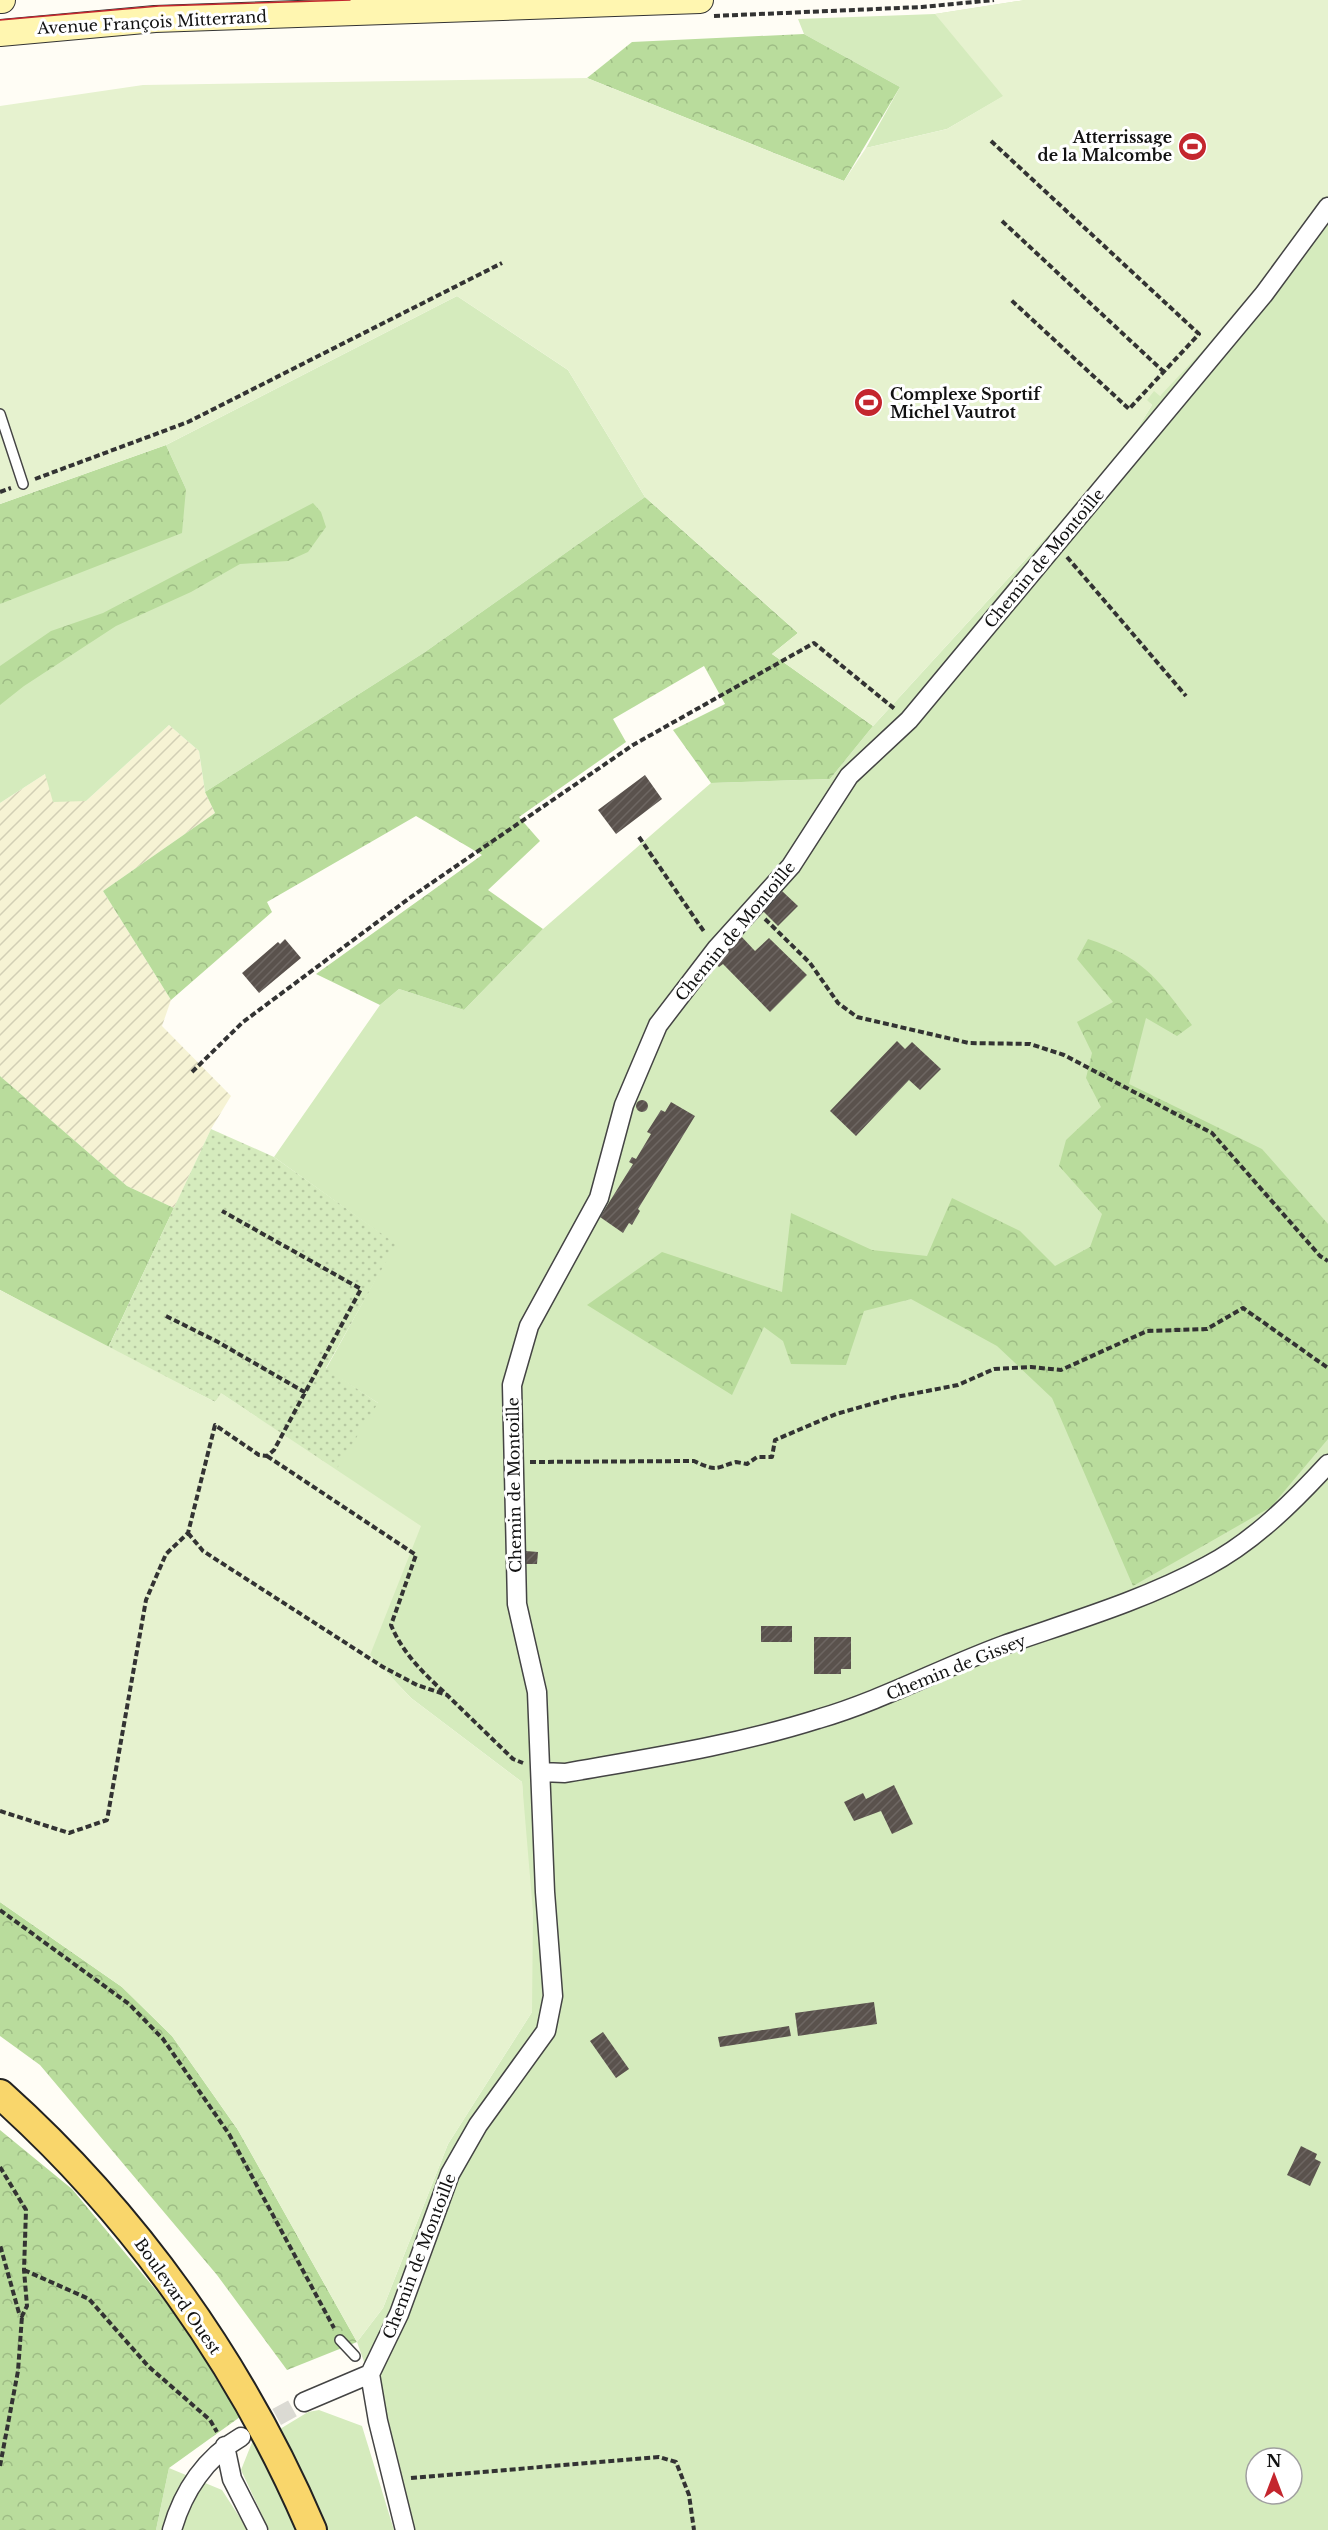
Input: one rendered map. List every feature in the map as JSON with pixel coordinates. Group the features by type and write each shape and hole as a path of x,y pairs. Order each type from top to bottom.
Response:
{"main road":[{"name":"Avenue François Mitterrand","path":"0,33 155,19 700,0"},
{"name":"Boulevard Ouest","path":"0,2094 46,2137 95,2189 182,2297 246,2399 284,2469 312,2530"}],"street":[{"name":"Chemin de Montoille","path":"370,2374 399,2314 450,2174 478,2125 546,2031 553,1996 545,1893 537,1692 517,1604 512,1384 529,1326 599,1198 624,1105 658,1025 717,948 791,866 849,776 909,720 1264,294 1328,207"},
{"name":"Chemin de Gissey","path":"541,1772 565,1773 764,1735 878,1700 1002,1646 1118,1607 1209,1566 1255,1533 1298,1497 1328,1464"},
{"path":"304,2402 370,2374 405,2530"},
{"path":"172,2530 187,2491 225,2446 241,2437"},
{"path":"225,2446 232,2479 258,2530"}],"lane":[{"path":"0,414 23,484"},
{"path":"340,2340 355,2356"}],"path":[{"path":"991,141 1199,334 1129,409 1010,299"},
{"path":"1002,221 1164,372"},
{"path":"0,492 188,422 502,263"},
{"path":"1055,544 1186,696"},
{"path":"192,1072 243,1022 430,884 633,745 814,644 909,720"},
{"path":"639,837 717,948"},
{"path":"753,908 810,963 838,1003 857,1017 969,1043 1030,1044 1064,1055 1212,1133 1320,1256 1328,1261"},
{"path":"222,1211 361,1289 283,1435 274,1450 267,1456"},
{"path":"512,1462 694,1461 710,1468 725,1468 736,1462 747,1464 757,1457 772,1457 775,1440 836,1414 896,1397 958,1385 994,1369 1031,1367 1061,1370 1147,1331 1207,1329 1243,1308 1328,1368"},
{"path":"166,1316 218,1342 306,1393"},
{"path":"0,1811 69,1833 107,1820 146,1600 166,1554 188,1533 215,1425 258,1455 267,1456 416,1555 391,1624 396,1638 418,1668 513,1759 541,1772"},
{"path":"188,1533 203,1551 383,1667 417,1685 447,1695"},
{"path":"0,1910 129,2004 163,2039 229,2134 340,2340"},
{"path":"0,2167 26,2210 24,2271 27,2306 22,2316 18,2371 0,2466"},
{"path":"0,2245 19,2313 22,2316"},
{"path":"24,2271 89,2299 148,2366 210,2420 225,2446"},
{"path":"392,2479 659,2457 676,2462 689,2495 694,2530"}],"shaded area":[{"path":"169,725 199,751 205,792 215,813 103,891 171,1000 162,1026 231,1096 211,1129 174,1208 127,1186 0,1076 0,803 45,774 86,801"}],"green space":[{"path":"1025,0 1328,0 1328,2530 415,2530 393,2444 357,2342 383,2308 448,2144 532,2012 522,1782 411,1698 370,1655 229,1420 378,1403 326,1369 395,1244 274,1157 380,1005 399,989 464,1010 543,929 711,783 830,779 873,726 1121,455 1152,405 1146,400 1154,390 1161,396 1004,96 947,129 866,148 900,87 804,34 798,19 935,14"},
{"name":"Complexe Sportif Michel Vautrot","path":"1025,0 1328,0 1328,196 1239,312 1160,396 1154,391 1147,400 1152,405 1121,455 873,726 772,654 798,633 645,497 568,370 457,296 166,445 0,504 0,106 143,85 587,78 844,181 866,148 947,129 1003,96 935,14"},
{"path":"804,34 900,87 844,181 587,78 632,42"},
{"path":"457,296 568,370 645,497 425,652 205,792 199,751 169,725 86,801 53,802 45,774 0,803 0,604 186,489 166,445"},
{"path":"166,445 186,489 182,533 0,604 0,504"},
{"path":"645,497 798,633 772,654 873,726 830,779 711,783 673,730 725,704 704,666 613,719 626,742 519,817 540,841 488,890 543,929 464,1010 399,989 380,1005 316,974 482,855 416,816 267,902 272,912 171,1000 103,891 215,813 205,792 425,652"},
{"path":"313,503 321,512 326,527 308,552 288,561 240,564 191,592 116,626 24,686 0,705 0,666 51,631 103,613"},
{"path":"1088,939 1107,946 1136,962 1170,995 1192,1025 1177,1036 1146,1018 1129,1084 1262,1149 1328,1224 1328,1439 1271,1507 1133,1586 1052,1398 997,1346 911,1299 864,1311 846,1365 791,1364 783,1341 764,1327 732,1395 587,1305 662,1252 782,1292 791,1213 872,1250 927,1256 952,1198 1020,1231 1055,1266 1090,1247 1102,1214 1059,1166 1066,1140 1101,1107 1086,1078 1092,1053 1077,1022 1113,1002 1077,959"},
{"path":"0,1076 127,1186 174,1208 108,1348 0,1290"},
{"path":"211,1129 274,1157 396,1244 326,1368 378,1403 336,1470 222,1394 215,1402 108,1348"},
{"path":"0,1290 215,1402 221,1393 421,1526 370,1655 411,1698 522,1782 533,1912 532,2012 448,2144 383,2308 357,2342 238,2130 172,2036 122,1987 0,1902"},
{"path":"0,1902 122,1987 172,2036 238,2130 357,2342 287,2370 217,2275 40,2065 0,2036"},
{"path":"0,2130 72,2189 179,2318 240,2417 169,2468 156,2530 0,2530"},
{"path":"319,2410 362,2426 394,2530 327,2530 280,2429 308,2412"},
{"path":"253,2440 296,2530 269,2530 241,2470"},
{"path":"169,2468 222,2490 248,2530 156,2530"}],"building":[{"path":"645,775 662,799 616,834 598,810"},
{"path":"782,891 798,906 778,926 763,911"},
{"path":"740,935 755,951 769,938 807,975 770,1012 723,964 719,967 714,963"},
{"path":"285,939 301,958 259,993 242,973 278,942 280,944"},
{"path":"897,1041 905,1049 912,1042 941,1069 920,1090 909,1080 856,1136 830,1111"},
{"path":"642,1100 648,1106 642,1112 636,1106"},
{"path":"671,1102 695,1116 638,1209 640,1211 632,1225 629,1223 623,1233 600,1217 633,1164 629,1162 632,1157 636,1159 651,1134 647,1132 661,1110 665,1112"},
{"path":"526,1551 538,1552 537,1564 526,1564"},
{"path":"761,1626 792,1626 792,1642 761,1642"},
{"path":"814,1637 851,1637 851,1669 841,1669 841,1674 814,1674"},
{"path":"894,1785 913,1824 892,1834 881,1811 854,1821 844,1802 863,1793 866,1799"},
{"path":"874,2002 877,2024 798,2036 795,2013"},
{"path":"789,2026 791,2036 720,2047 718,2037"},
{"path":"603,2032 629,2069 616,2078 590,2041"},
{"path":"1301,2146 1317,2154 1315,2159 1321,2162 1310,2186 1287,2175"}],"tunnel":[{"path":"253,2430 304,2402"}],"tram line":[{"path":"0,20 159,6 350,0"}],"place":[{"name":"Atterrissage de la Malcombe","path":"1193,146"},
{"name":"Complexe Sportif Michel Vautrot","path":"869,403"}]}
